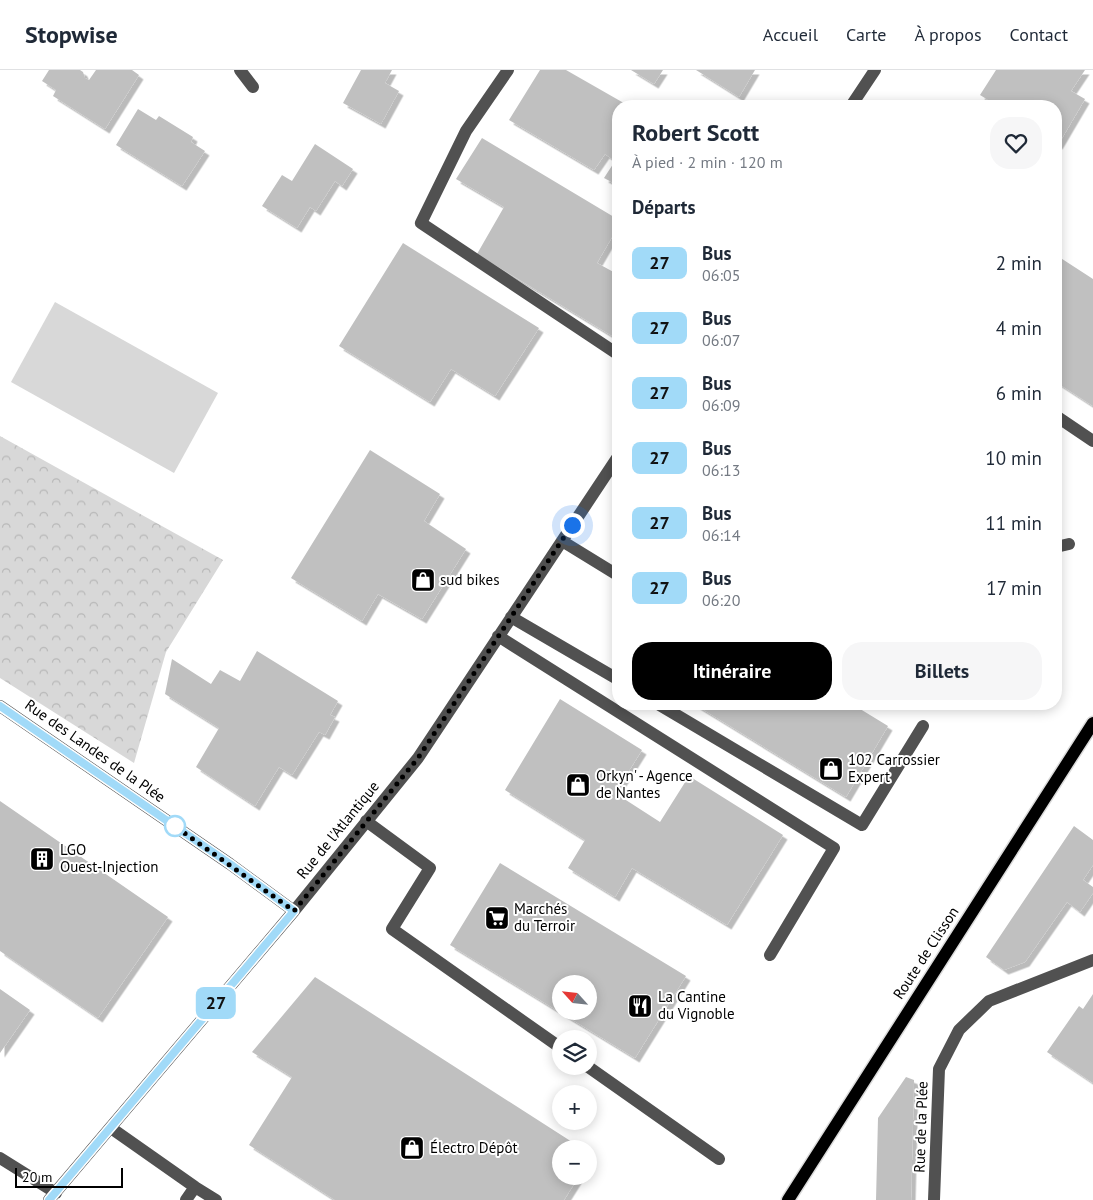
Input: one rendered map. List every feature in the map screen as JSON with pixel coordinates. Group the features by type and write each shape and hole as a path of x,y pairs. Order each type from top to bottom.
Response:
{"main road":[{"name":"Route de Clisson","path":"788,1200 1093,723"}],"street":[{"path":"240,70 253,87"},
{"path":"508,70 466,131 421,223 612,350"},
{"path":"855,100 875,70"},
{"path":"1062,420 1093,441"},
{"name":"Rue de l'Atlantique","path":"52,1196 294,911 418,758 612,465"},
{"path":"562,540 612,572"},
{"path":"511,616 612,676"},
{"path":"498,636 612,708"},
{"name":"Rue des Landes de la Plée","path":"0,706 230,864 294,911"},
{"path":"615,710 834,848 770,955"},
{"path":"668,710 862,825 923,726"},
{"path":"366,822 430,868 392,929 552,1042"},
{"name":"Rue de la Plée","path":"934,1200 939,1069 959,1030 989,1001 1093,960"},
{"path":"597,1072 719,1158"},
{"path":"111,1128 216,1200"},
{"path":"0,1158 52,1196"},
{"path":"186,1200 195,1187"}],"green space":[{"path":"55,302 218,393 174,473 11,382"},
{"path":"0,436 223,560 166,652 134,763 0,678"}],"building":[{"path":"49,70 80,70 85,78 89,80 96,70 132,70 139,75 105,129 53,96 56,90 42,81"},
{"path":"361,70 392,70 385,83 399,91 381,124 343,103"},
{"path":"540,70 566,70 618,100 612,100 612,159 605,154 594,170 509,120"},
{"path":"631,70 663,70 654,84"},
{"path":"696,70 755,70 739,97"},
{"path":"996,70 1085,70 1071,91 1085,99 1062,138 1062,100 988,100 980,95"},
{"path":"138,109 156,120 159,116 193,137 191,142 205,151 182,186 116,145"},
{"path":"482,138 612,216 612,237 597,263 612,271 612,336 477,254 504,207 456,179"},
{"path":"315,144 353,169 342,186 335,181 316,211 310,207 297,228 262,206 282,175 292,181"},
{"path":"612,166 612,182 604,178"},
{"path":"403,243 539,328 495,396 451,369 430,402 339,346"},
{"path":"1062,259 1093,279 1093,406 1062,386"},
{"path":"370,450 440,494 424,521 466,549 422,619 378,594 362,621 291,578"},
{"path":"257,651 338,701 330,715 335,717 325,735 319,732 292,775 279,767 255,806 196,767 219,728 165,694 172,659 211,684 220,670 240,681"},
{"path":"560,699 642,750 615,793 660,822 689,776 783,835 727,925 632,868 615,897 568,868 585,840 505,790"},
{"name":"102 Carrossier Expert","path":"704,710 862,710 888,726 846,797"},
{"name":"LGO Ouest-Injection","path":"0,801 168,917 98,1018 0,951"},
{"path":"1074,826 1093,840 1093,865 1083,880 1093,887 1093,893 1080,912 1067,902 1025,962 1004,970 986,957"},
{"path":"500,863 686,976 635,1058 597,1035 597,1030 589,1030 573,1020 598,1020 598,975 552,975 552,1007 450,945"},
{"path":"315,977 569,1140 552,1140 552,1185 573,1185 564,1200 335,1200 249,1145 292,1077 252,1052"},
{"path":"0,989 30,1010 0,1053"},
{"path":"1093,994 1093,1083 1047,1052 1079,1006 1083,1009"},
{"path":"906,1077 914,1080 911,1200 876,1200 878,1118"}],"bus line":[{"name":"27","path":"0,706 230,864 294,911 49,1200"}],"place":[{"name":"sud bikes","path":"423,580"},
{"name":"102 Carrossier Expert","path":"831,769"},
{"name":"Orkyn' - Agence de Nantes","path":"578,785"},
{"name":"LGO Ouest-Injection","path":"42,859"},
{"name":"Marchés du Terroir","path":"497,918"},
{"name":"La Cantine du Vignoble","path":"640,1006"},
{"name":"Électro Dépôt","path":"412,1148"}],"route":[{"path":"175,826 169,822 294,911 418,758 572,525"}]}
